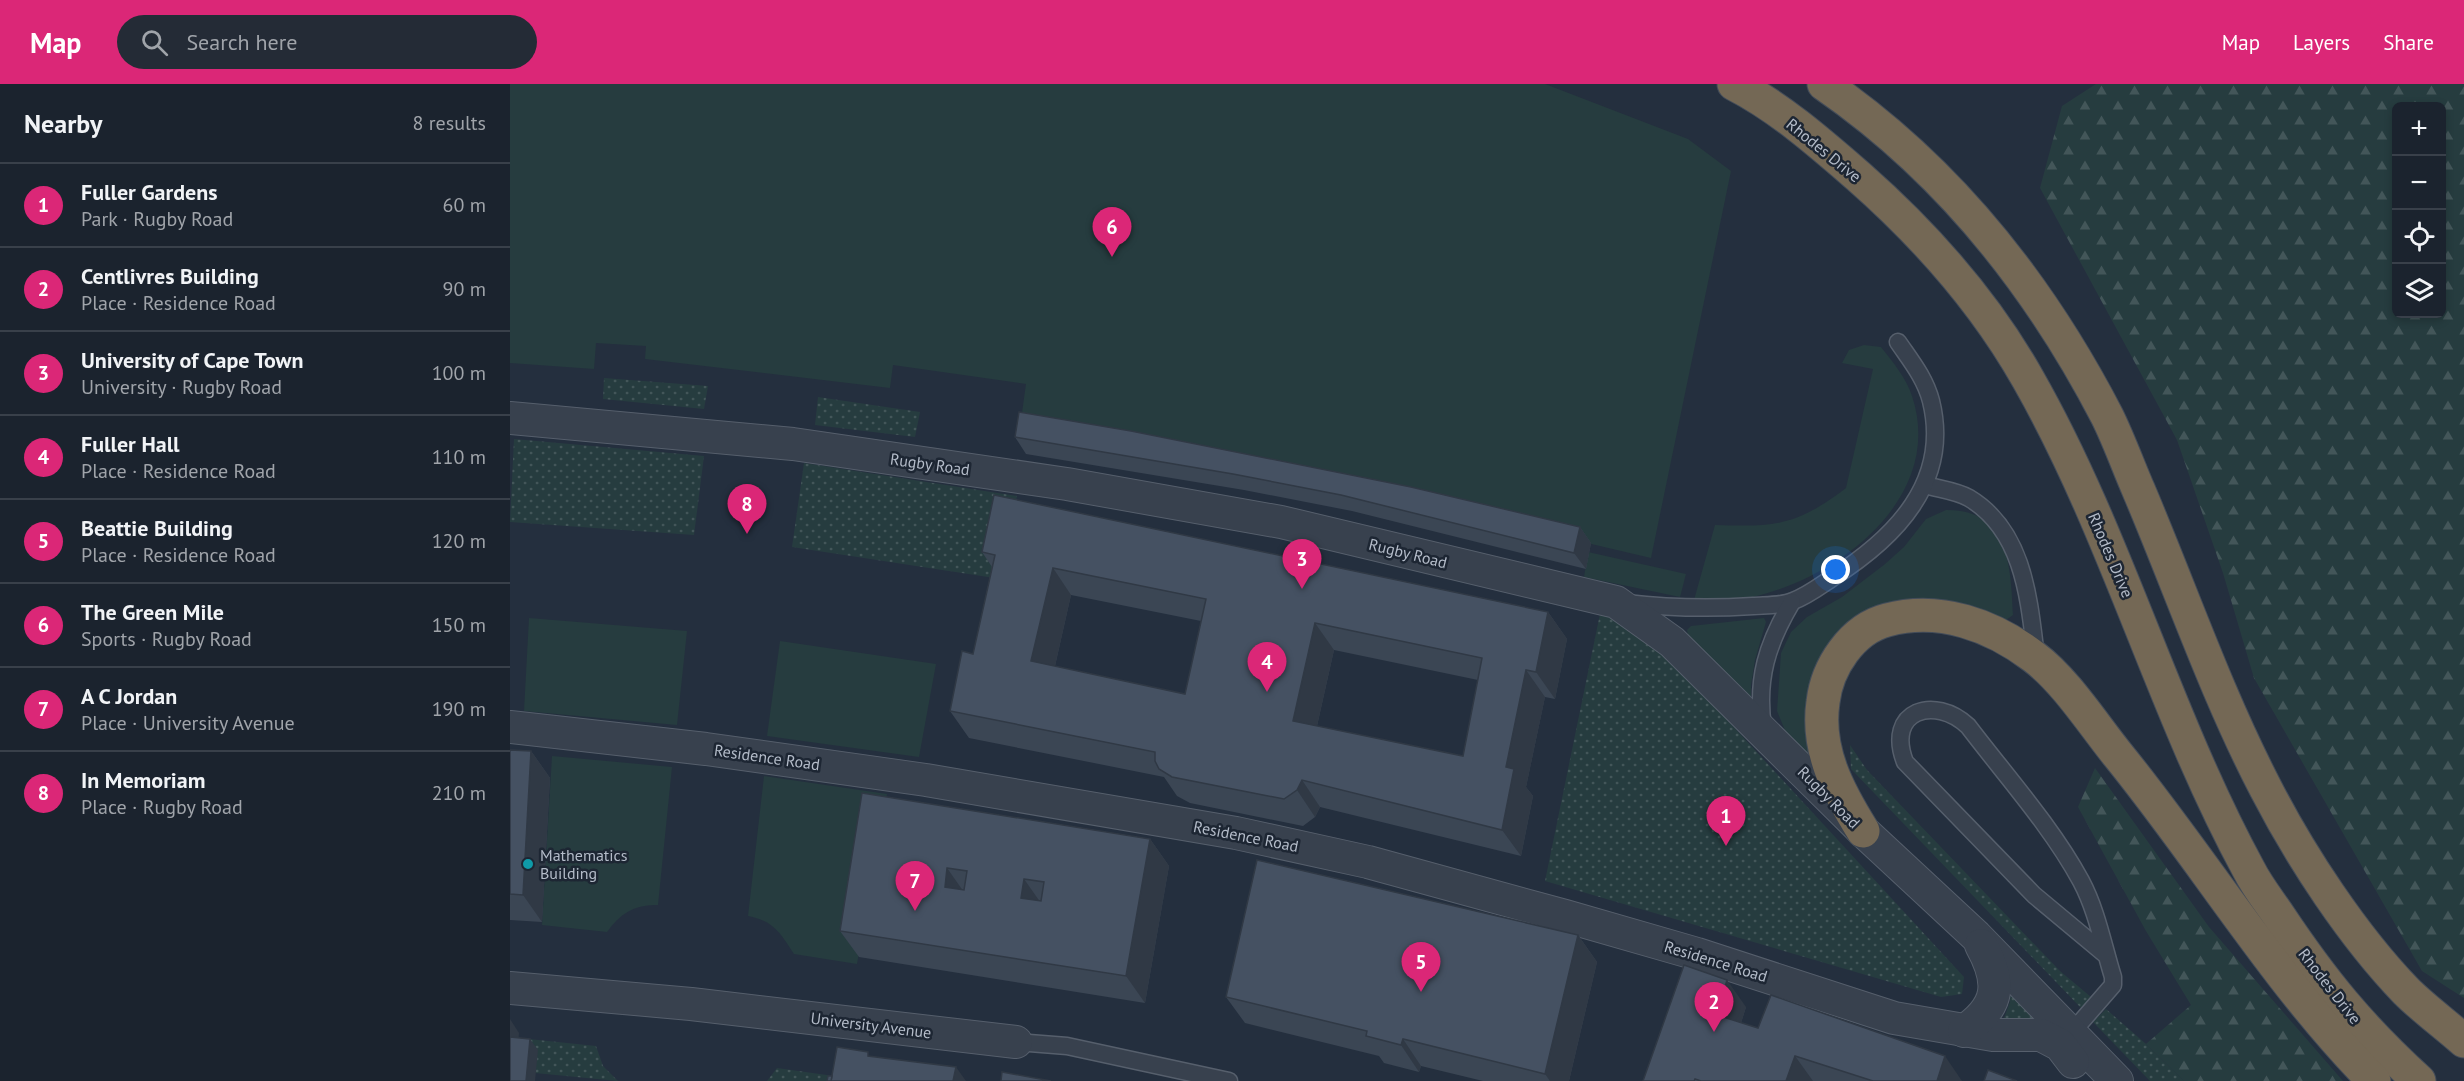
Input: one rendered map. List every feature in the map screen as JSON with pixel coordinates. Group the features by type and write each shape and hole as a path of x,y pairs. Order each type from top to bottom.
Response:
{"highway":[{"name":"Rhodes Drive","path":"1734,84 1751,93 1824,146 1889,203 1950,266 1990,319 2028,378 2078,475 2206,780 2250,872 2314,969 2346,1010 2419,1081"},
{"path":"1824,84 1896,140 1960,202 2019,272 2057,330 2107,417 2226,702 2265,788 2305,858 2353,926 2406,991 2464,1041"},
{"path":"1863,831 1830,771 1821,722 1823,700 1829,678 1851,641 1881,621 1915,615 1939,616 1976,624 2005,637 2036,658 2164,811 2326,1029 2374,1081"}],"street":[{"name":"Rugby Road","path":"510,418 793,444 1067,484 1281,522 1616,602 1672,642 1863,831 1976,936 2065,1039 2117,1081"},
{"name":"Residence Road","path":"510,727 737,753 915,779 1236,833 1368,862 1697,954 1894,1018 1964,1031"},
{"path":"1964,1031 1982,1019 1994,994 1995,980 1976,936"},
{"name":"University Avenue","path":"510,988 691,1004 1016,1042"},
{"name":"Rugby Road","path":"1964,1031 2004,1036 2041,1035 2065,1039"},
{"name":"Rugby Road","path":"2065,1039 2087,1081"}],"lane":[{"path":"1616,602 1703,610 1792,602 1852,565 1884,541 1915,503 1925,485 1933,458 1935,430 1931,402 1923,379 1898,342"},
{"path":"1925,485 1967,497 1994,516 2003,527 2022,573 2036,658"},
{"path":"1763,730 1759,701 1767,652 1775,631 1792,602"},
{"path":"2065,1039 2114,985 2106,955 2092,905 2082,882 2065,854 1968,726 1957,715 1944,711 1915,714 1906,720 1899,730 1898,745 1905,762 2034,895 2106,955"},
{"name":"University Avenue","path":"1016,1042 1067,1046 1229,1081"}],"green space":[{"path":"510,84 1545,84 1688,139 1731,171 1651,558 1536,531 1020,427 1026,384 893,365 890,388 645,359 646,346 596,343 594,369 510,363"},
{"path":"2096,84 2464,84 2464,998 2422,971 2254,678 2223,573 2177,440 2040,188 2062,106"},
{"path":"1864,345 1881,347 1903,377 1912,396 1918,432 1914,466 1900,497 1879,525 1853,550 1822,570 1790,585 1749,598 1694,600 1715,525 1784,522 1813,510 1846,488 1873,369 1842,363 1849,350"},
{"path":"604,378 708,386 704,409 603,399"},
{"path":"818,397 920,412 915,437 815,425"},
{"path":"514,439 704,456 694,535 510,522"},
{"path":"804,463 1017,496 1001,579 792,547"},
{"path":"1946,510 1967,512 1983,519 1994,530 2008,560 2013,615 2006,620 1988,612 1874,613 1807,758 1789,740 1777,711 1781,653 1791,632 1807,617 1842,597 1885,564 1904,547 1926,519"},
{"path":"1588,552 1686,574 1680,597 1584,577"},
{"path":"1601,609 1660,647 1964,977 1962,994 1941,997 1545,881"},
{"path":"529,618 687,631 677,725 524,711"},
{"path":"1764,618 1766,622 1755,660 1751,685 1751,703 1688,635 1687,630 1691,626"},
{"path":"780,641 936,664 919,757 767,736"},
{"path":"1850,745 1867,770 2060,971 2091,997 2081,1008 1851,769"},
{"path":"552,756 672,767 658,905 643,906 629,911 607,932 542,925"},
{"path":"2095,768 2209,927 2343,1081 2184,1081 2146,1044 2191,1005 2146,931 2078,807"},
{"path":"764,776 887,794 857,964 794,954 776,929 764,921 748,916"},
{"path":"2011,984 2042,1022 2017,1018 2003,1021 2010,1002"},
{"path":"2106,1009 2184,1081 2150,1081 2093,1022"},
{"path":"519,1038 596,1046 603,1066 618,1081 535,1073"},
{"path":"777,1068 855,1079 855,1081 767,1081"}],"building":[{"path":"1019,412 1131,431 1411,487 1580,527 1574,553 1341,495 1015,437"},
{"path":"994,495 1548,612 1536,672 1526,670 1506,767 1514,769 1502,830 1302,780 1297,790 1284,799 1172,777 1159,769 1155,761 1155,752 950,711 962,651 973,654 995,555 982,552","holes":["1053,568 1206,599 1185,694 1031,661","1315,623 1482,658 1463,756 1293,721"]},
{"path":"510,750 531,751 523,895 510,894"},
{"path":"862,793 1150,839 1126,976 840,931","holes":["947,868 967,871 964,890 945,887","1024,879 1044,882 1041,901 1021,898"]},
{"path":"1257,860 1578,935 1545,1074 1403,1039 1401,1045 1366,1036 1367,1031 1226,997"},
{"path":"1684,965 1727,980 1717,1015 1758,1028 1771,995 1945,1056 1937,1081 1873,1081 1795,1056 1786,1081 1701,1081 1695,1079 1694,1081 1643,1081"},
{"path":"510,1037 530,1039 526,1081 510,1081"},
{"path":"837,1047 868,1052 868,1056 956,1067 953,1081 831,1081"},
{"path":"1988,1070 2017,1081 1984,1081"},
{"path":"1002,1072 1051,1081 1001,1081"}],"place":[{"name":"The Green Mile","path":"1112,257"},
{"name":"In Memoriam","path":"747,534"},
{"name":"University of Cape Town","path":"1302,589"},
{"name":"Fuller Hall","path":"1267,692"},
{"name":"Fuller Gardens","path":"1726,846"},
{"name":"Mathematics Building","path":"528,864"},
{"name":"A C Jordan","path":"915,911"},
{"name":"Beattie Building","path":"1421,992"},
{"name":"Centlivres Building","path":"1714,1032"}]}
